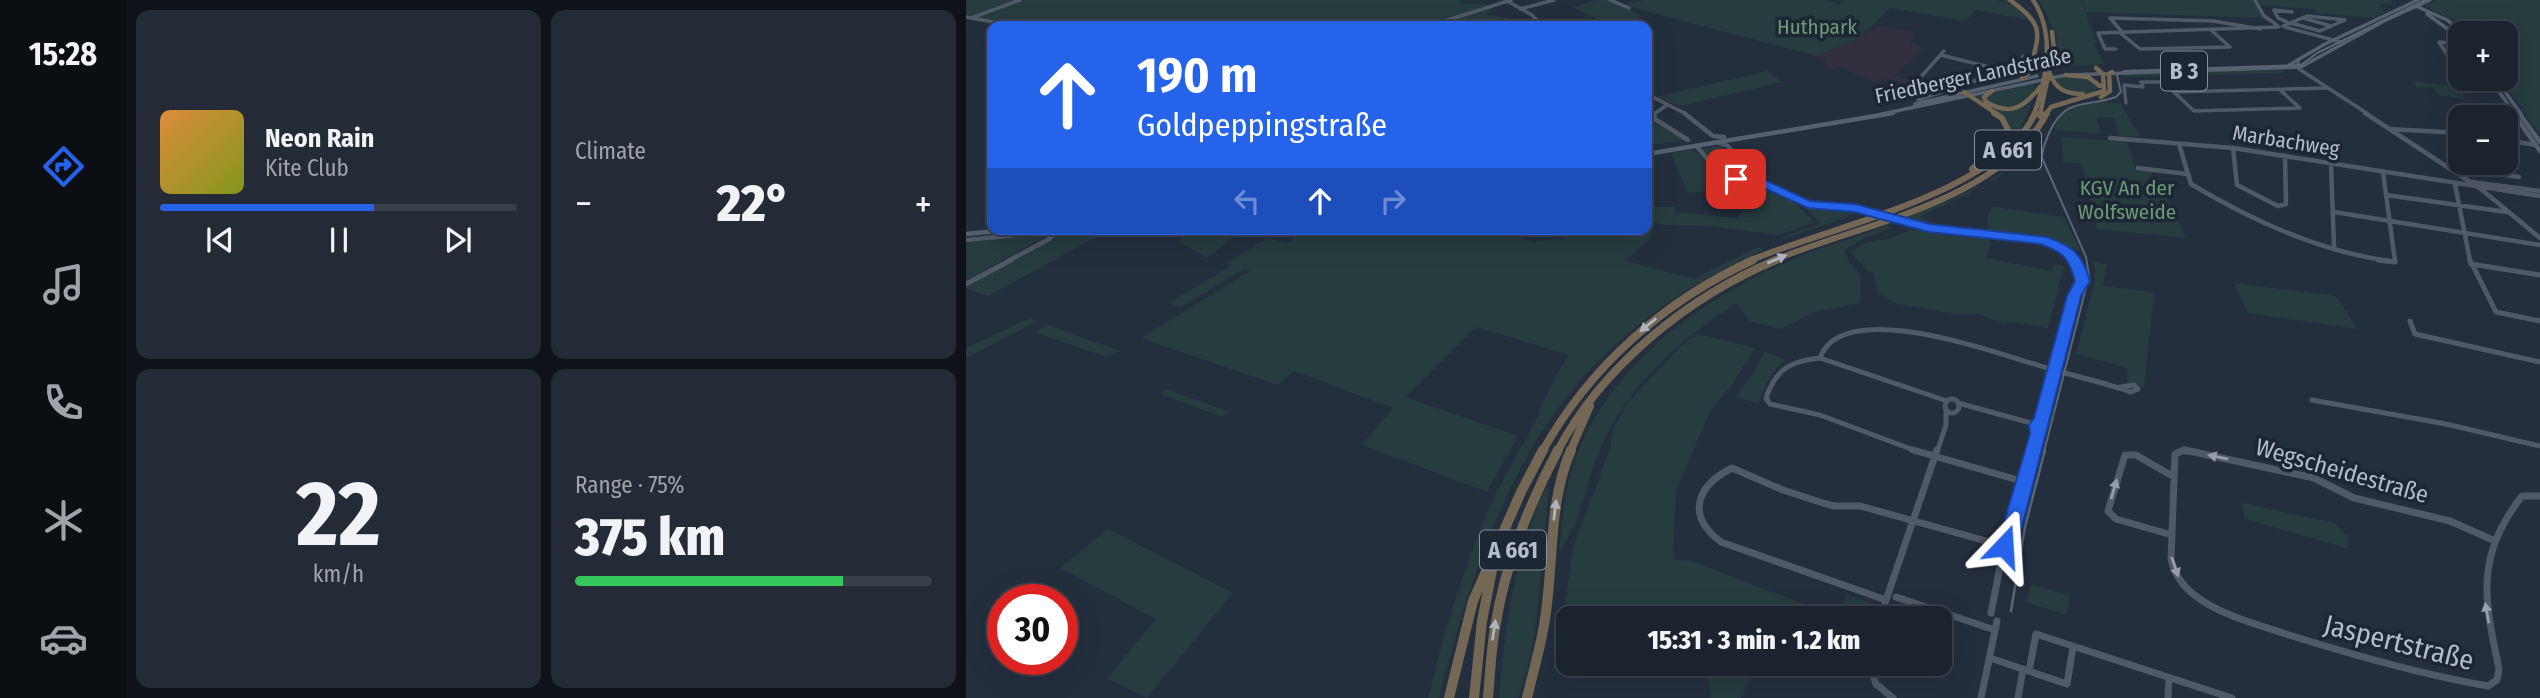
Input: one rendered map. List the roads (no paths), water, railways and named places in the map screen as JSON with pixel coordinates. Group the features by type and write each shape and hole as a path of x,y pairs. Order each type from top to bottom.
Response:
{"highway":[{"path":"2010,0 2031,16 2039,32 2030,72 2022,78"},
{"name":"A 661","path":"1488,698 1497,614 1521,523 1535,488 1577,415 1641,346 1689,307 1717,290 1785,256 1964,187 2006,161 2028,140 2041,115 2050,73 2053,36 2045,14 2034,0"},
{"name":"A 661","path":"1449,698 1473,601 1517,497 1549,435 1584,388 1623,346 1692,293 1750,261 1944,188 1982,169 2015,142 2031,121 2042,85 2048,31 2034,0"},
{"path":"2050,73 2055,86 2068,92 2088,93 2098,90 2103,70"},
{"path":"2028,140 2037,131 2047,111 2059,103 2104,91 2103,70"},
{"path":"2066,75 2088,77 2100,86"},
{"path":"1992,91 1984,97 1986,102 1997,108 2015,109 2027,105 2042,85"},
{"path":"1944,188 1984,160 2005,139 2007,127 1996,113 1969,93"},
{"path":"1958,99 1980,102"},
{"name":"A 661","path":"1527,698 1545,620 1556,502 1562,471 1595,396"},
{"name":"A 661","path":"1474,698 1482,621 1496,550"}],"main road":[{"name":"Friedberger Landstraße","path":"2298,65 2304,55 2333,40 2430,0"},
{"name":"Friedberger Landstraße","path":"1652,151 1685,148 1958,99 1969,93 1992,91 2058,74 2103,70 2298,65 2416,6"},
{"path":"2416,6 2448,29"},
{"path":"2416,6 2448,22"},
{"path":"2439,22 2448,23"},
{"name":"Friedberger Landstraße","path":"2058,74 2103,70"},
{"name":"Friedberger Landstraße","path":"1652,151 1892,109 1969,93 2022,78 2035,78"},
{"path":"2499,91 2538,143"},
{"path":"2504,91 2538,143 2540,151"},
{"path":"966,232 987,229"},
{"path":"966,232 987,231"}],"street":[{"path":"968,17 1020,0"},
{"path":"1520,9 1553,0"},
{"path":"1610,0 1629,8"},
{"path":"2256,0 2264,16 2281,26 2344,43"},
{"path":"1438,21 1510,1 1537,21"},
{"path":"2116,49 2105,49 2098,33 2260,29 2281,26 2290,23 2302,18 2346,19 2320,31 2290,23 2278,18 2274,10 2292,12"},
{"path":"968,17 988,21"},
{"path":"2224,17 2228,22"},
{"path":"2211,30 2230,47 2137,49 2110,18 2228,22 2252,24 2260,29"},
{"path":"2302,18 2331,26"},
{"path":"2143,19 2157,32"},
{"path":"2178,20 2190,31"},
{"path":"2213,21 2224,30"},
{"path":"2448,42 2439,41 2448,55"},
{"path":"1919,79 1944,51"},
{"path":"1941,55 2009,72 2017,69 2023,56"},
{"path":"2298,65 2327,88 2481,189 2540,238"},
{"name":"Friedberger Landstraße","path":"1918,100 2009,72"},
{"path":"2126,103 2124,85 2143,87 2141,82 2159,82 2194,111 2300,108 2279,90"},
{"path":"1956,87 1969,93"},
{"path":"2174,92 2327,88"},
{"path":"1652,97 1682,111 1713,136 1724,137"},
{"path":"1667,105 1654,112 1655,119 1688,140"},
{"path":"2388,129 2448,132"},
{"path":"1704,143 1713,136"},
{"name":"Marbachweg","path":"2110,138 2233,148 2481,189 2540,193"},
{"path":"1728,146 1735,139"},
{"path":"2518,141 2538,143"},
{"path":"1717,142 1728,146 1750,177 1808,205 1864,211 1897,222 1940,230 2032,237 2048,242 2073,256 2079,264 2082,281 2075,294 2038,425 2039,434 2008,543 2004,546 1994,617 1995,630 1981,698"},
{"path":"2179,144 2192,184 2228,204 2275,226 2334,247 2395,262 2383,172"},
{"path":"1698,145 1714,171 1721,176 1736,179 1750,177"},
{"path":"2233,148 2237,185 2278,205 2286,204 2285,156"},
{"path":"2331,164 2334,247"},
{"path":"2138,168 2187,174"},
{"path":"2509,175 2519,177"},
{"name":"Marbachweg","path":"2455,184 2471,182 2540,193"},
{"path":"2455,184 2472,264 2496,312 2540,321"},
{"path":"2494,185 2491,187 2500,191"},
{"path":"2386,195 2508,212"},
{"path":"2334,212 2540,245"},
{"path":"966,240 1006,235"},
{"path":"966,284 1052,235"},
{"path":"2472,264 2540,275"},
{"path":"2410,321 2414,334 2540,362"},
{"path":"1820,358 1822,348 1839,335 1859,330 1885,329 1919,334 2120,387"},
{"path":"2025,482 1935,456 1820,415 1767,402 1770,387 1781,368 1802,359 1820,358 1927,394 1946,405 1984,409 2038,425"},
{"path":"2312,400 2446,424 2540,446"},
{"path":"1946,405 1958,408"},
{"path":"1884,606 1945,425 1946,405"},
{"path":"1945,425 1958,408"},
{"path":"2021,421 2034,421 2042,417"},
{"name":"Wegscheidestraße","path":"2178,452 2184,450 2314,478 2354,498 2449,522 2493,540"},
{"name":"Jaspertstraße","path":"2178,452 2174,477 2171,559 2174,572 2193,594 2216,608 2348,653 2438,677 2488,686 2497,680 2499,669 2485,604 2493,540 2505,515 2522,496 2540,496"},
{"path":"2172,536 2116,519 2108,511 2124,455 2136,455 2174,477"},
{"path":"1886,600 1721,542 1701,526 1697,514 1698,503 1711,483 1732,468 1783,490 1824,503 1860,506 2004,546"},
{"path":"1896,597 1995,630"},
{"path":"2018,698 2036,634 2232,698"},
{"path":"1990,658 2067,684 2073,647"},
{"path":"1871,676 1880,695 1893,698"},
{"path":"2168,698 2169,678"}],"tram line":[{"path":"2044,452 2089,276 2086,257 2042,158 2046,141 2056,120 2070,108 2116,97 2121,92 2117,75 2124,71 2301,65 2317,53 2425,0"},
{"path":"2011,611 2025,527 2045,450"}],"park label":[{"name":"Huthpark","path":"1817,27"},
{"name":"KGV An der Wolfsweide","path":"2127,200"}]}
